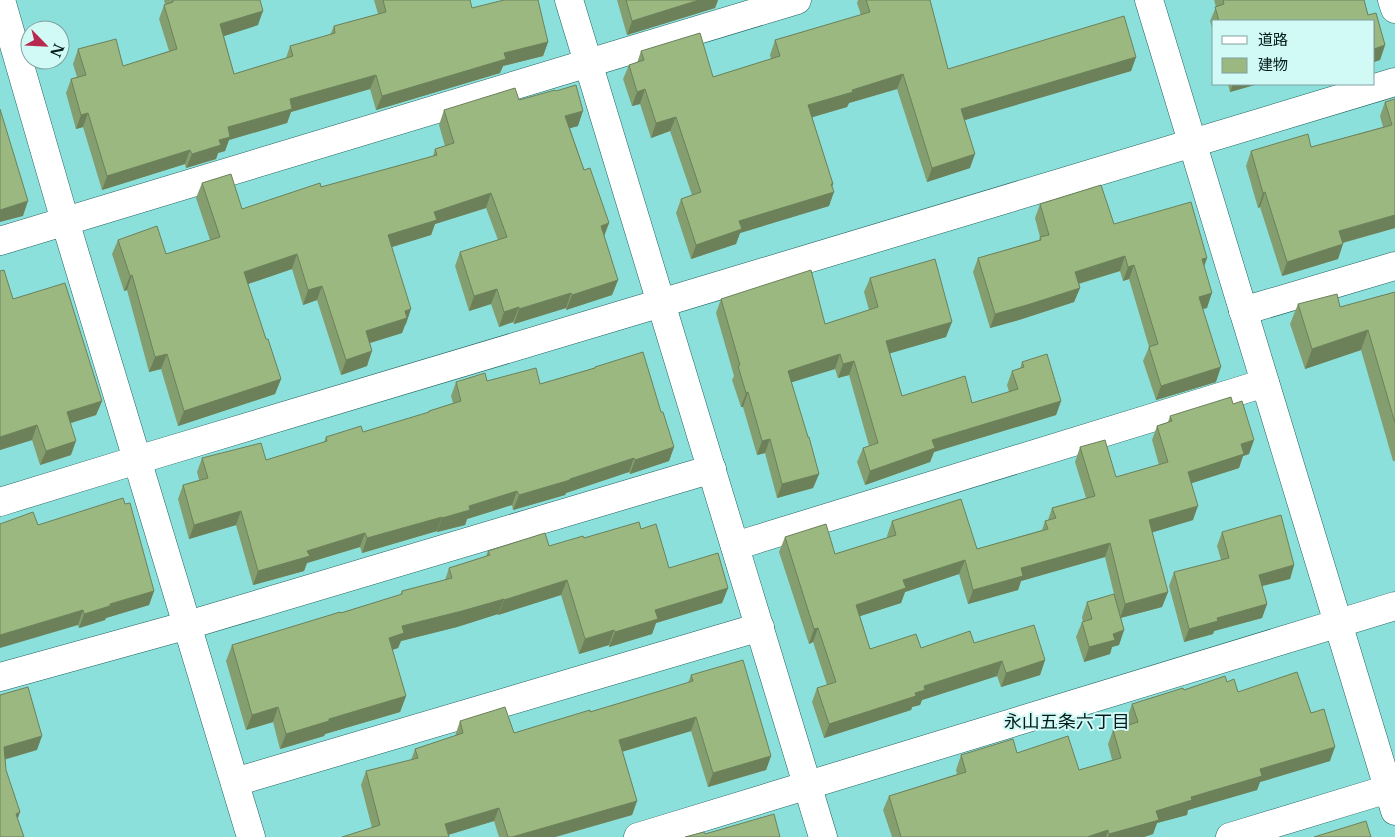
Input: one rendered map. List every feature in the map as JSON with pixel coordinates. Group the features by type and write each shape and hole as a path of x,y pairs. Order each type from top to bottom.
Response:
{"street":[{"path":"1,0 65,221 251,837"},
{"path":"569,0 823,837"},
{"path":"0,241 797,0"},
{"path":"1149,0 1392,800 1230,837"},
{"path":"1392,0 1395,9"},
{"path":"0,502 1395,82"},
{"path":"1243,311 1395,266"},
{"path":"735,546 1265,383"},
{"path":"0,677 188,625 712,469"},
{"path":"638,837 1395,606"},
{"path":"235,782 760,627"}],"building":[{"path":"173,0 260,0 263,11 220,24 234,74 293,56 290,46 335,33 334,26 386,12 383,0 470,0 472,8 504,0 538,0 548,42 504,53 506,59 382,96 376,75 290,99 292,109 228,127 230,137 219,140 221,145 192,154 190,150 107,176 88,113 81,115 71,79 86,75 78,49 116,39 123,66 177,49 164,5 173,2"},
{"path":"626,0 699,0 632,21"},
{"path":"866,0 930,0 948,69 1124,16 1136,57 961,109 975,154 932,168 903,74 852,90 853,92 808,105 834,192 739,221 742,229 696,245 681,199 701,192 676,117 656,123 645,89 637,92 629,65 644,60 641,51 700,33 713,77 780,56 775,40 870,12"},
{"path":"1223,0 1364,0 1368,15 1376,13 1385,45 1375,49 1375,20 1219,20 1215,7 1224,4"},
{"path":"576,85 583,111 565,116 584,170 590,168 609,223 601,226 618,280 572,295 571,293 504,312 497,289 474,296 460,252 507,237 491,193 434,212 437,220 388,235 411,309 405,311 407,318 366,331 372,351 346,360 322,286 308,290 297,254 244,272 281,379 184,411 167,354 155,357 132,275 130,276 118,240 157,226 166,254 220,237 202,183 231,174 242,209 320,183 321,187 437,155 435,149 454,143 444,110 515,88 519,100"},
{"path":"1395,99 1395,215 1339,231 1343,244 1287,262 1265,192 1263,193 1251,151 1308,134 1311,147 1392,125 1385,102"},
{"path":"0,109 28,201 0,210"},
{"path":"1101,185 1114,224 1191,202 1207,258 1202,259 1212,293 1199,297 1221,367 1161,386 1149,347 1158,344 1134,265 1128,267 1125,256 1075,272 1080,288 995,314 978,258 1041,240 1040,237 1049,235 1040,204"},
{"path":"935,259 952,322 886,341 902,396 965,376 972,403 1018,389 1012,371 1024,367 1022,362 1047,354 1061,401 932,440 935,448 870,471 863,448 878,443 854,361 843,364 840,354 788,371 819,474 782,484 770,439 762,441 748,392 746,393 721,299 811,270 825,324 878,307 870,278"},
{"path":"4,270 13,299 65,283 102,401 67,412 76,441 46,451 37,425 0,437 0,271"},
{"path":"1395,292 1395,423 1368,330 1312,349 1298,304 1337,294 1340,307"},
{"path":"643,352 661,412 663,412 674,447 519,495 517,491 469,506 470,510 442,518 367,538 365,533 307,551 310,556 258,571 241,511 194,525 183,485 208,478 202,458 261,443 266,460 327,441 326,437 361,426 363,432 461,401 456,382 485,373 487,381 536,368 540,384"},
{"path":"1231,397 1233,404 1242,401 1254,440 1241,444 1244,454 1188,472 1198,506 1149,520 1168,592 1125,604 1110,543 1021,568 1023,576 973,590 965,560 903,580 906,588 856,605 870,649 916,634 921,648 970,631 974,643 1034,625 1045,660 1006,673 1002,661 924,686 925,690 915,693 916,696 829,724 817,688 836,682 818,628 814,629 785,537 826,524 835,554 896,535 892,521 961,499 977,549 1048,529 1045,521 1056,518 1052,508 1095,496 1080,447 1105,440 1116,477 1168,462 1157,426 1172,421 1170,416"},
{"path":"123,498 125,504 130,503 154,591 84,614 83,610 0,635 0,524 33,512 38,525"},
{"path":"1281,515 1294,565 1259,575 1267,604 1217,618 1218,621 1189,629 1174,572 1229,558 1222,532"},
{"path":"639,522 641,529 656,524 669,568 718,553 728,588 655,610 658,619 585,639 567,580 504,600 402,626 404,633 389,638 406,696 286,734 278,707 252,715 232,645 402,594 402,591 452,578 449,568 490,555 488,551 545,533 549,546"},
{"path":"1114,594 1124,630 1113,634 1115,640 1089,647 1082,622 1092,619 1087,602"},
{"path":"743,660 771,756 713,773 696,717 619,740 637,801 512,837 508,837 499,808 445,824 449,837 342,837 380,825 366,771 418,758 415,749 463,733 460,721 505,707 514,733 693,681 691,675"},
{"path":"1297,672 1311,713 1324,709 1335,747 1260,769 1262,776 1191,797 1192,800 1156,811 1159,820 1109,834 1108,830 1087,837 901,837 889,796 966,772 961,755 1013,739 1017,753 1068,736 1079,770 1121,758 1113,730 1138,722 1132,704 1183,688 1184,690 1225,676 1227,682 1234,679 1238,692"},
{"path":"28,687 42,736 4,747 6,770 20,812 16,814 24,837 0,837 0,695"},
{"path":"774,814 780,837 685,837 704,832 705,834"},
{"path":"1366,821 1371,837 1314,837"}],"district":[{"name":"永山五条六丁目","path":"1067,722"}]}
